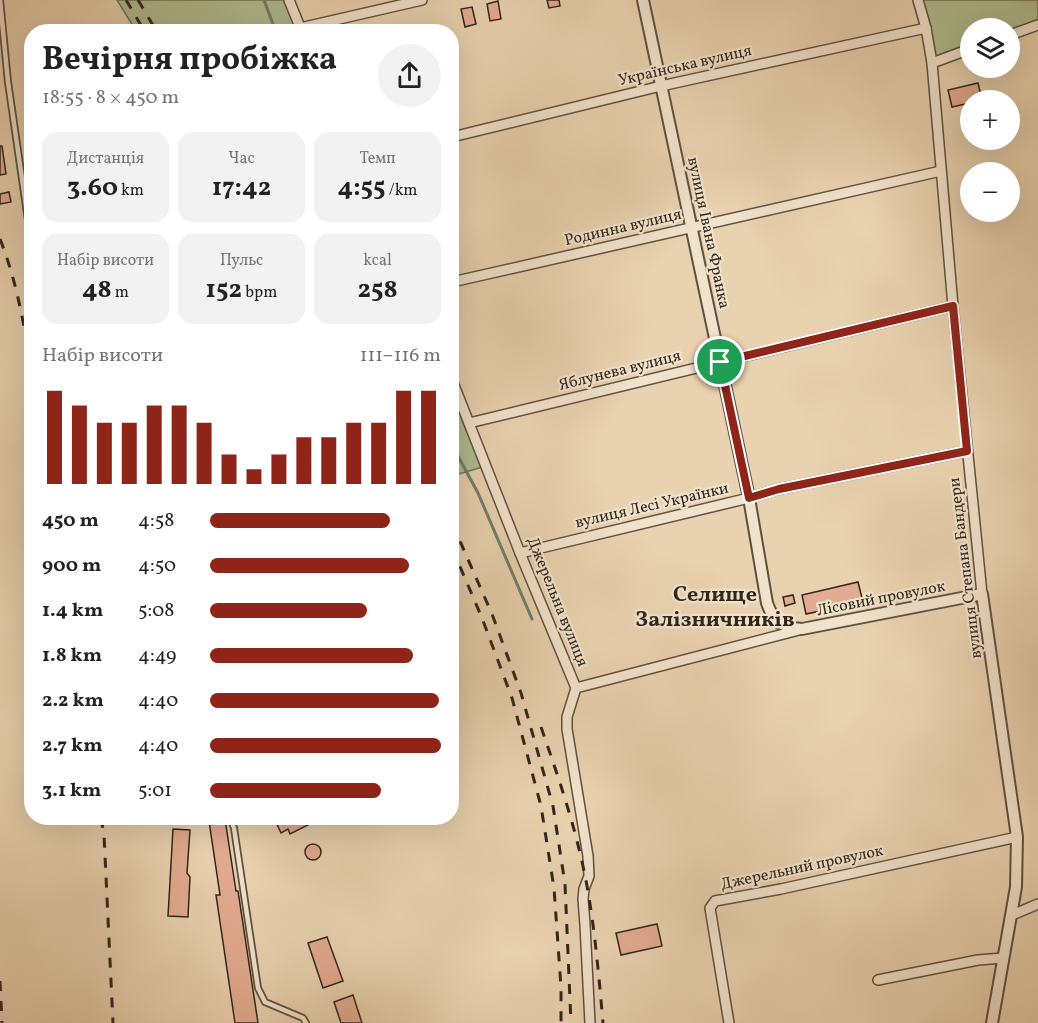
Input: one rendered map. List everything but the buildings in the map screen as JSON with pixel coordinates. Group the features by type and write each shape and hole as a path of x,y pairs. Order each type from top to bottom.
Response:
{"street":[{"path":"289,0 299,24"},
{"path":"325,24 422,0"},
{"name":"вулиця Івана Франка","path":"643,0 749,498 767,603 775,621 783,626 802,630"},
{"name":"вулиця Степана Бандери","path":"918,0 932,63 953,306 982,594 1017,837 1016,887 993,1023"},
{"path":"1020,31 1038,25"},
{"name":"Українська вулиця","path":"459,135 661,86 926,28"},
{"path":"932,63 960,53"},
{"name":"Родинна вулиця","path":"459,280 941,171"},
{"name":"Яблунева вулиця","path":"469,423 953,306"},
{"name":"Джерельна вулиця","path":"459,398 576,688 567,717 567,729 588,856 589,876 583,899 590,1023"},
{"name":"вулиця Лесі Українки","path":"520,553 779,489 967,451"},
{"name":"Лісовий провулок","path":"576,688 802,630 982,594"},
{"name":"Джерельний провулок","path":"729,1023 710,908 715,902 1017,837"},
{"path":"1012,915 1038,904"},
{"path":"878,980 978,960 1003,958"}],"lane":[{"path":"0,0 8,82 24,195"},
{"path":"233,825 258,988 265,1002 303,1018 306,1023"}],"green space":[{"path":"117,0 289,0 299,24 132,24"},
{"path":"918,0 1038,0 1038,25 1020,31 1020,18 960,18 960,53 932,63"},
{"path":"459,398 486,466 459,474"}],"waterway":[{"path":"264,0 273,24"},
{"path":"459,458 478,493 532,619"}],"railway":[{"path":"126,0 140,24"},
{"path":"138,0 152,24"},
{"path":"0,239 24,326"},
{"path":"459,539 492,614 521,693 553,806 565,884 571,1023"},
{"path":"459,564 512,698 541,806 554,888 561,987 561,1023"},
{"path":"541,727 567,805 583,866 595,937 603,1023"},
{"path":"102,825 113,1023"},
{"path":"0,981 2,1023"}],"district":[{"name":"Селище Залізничників","path":"715,608"}],"route":[{"path":"953,306 967,451 779,489 749,498 720,362 953,306"}]}
